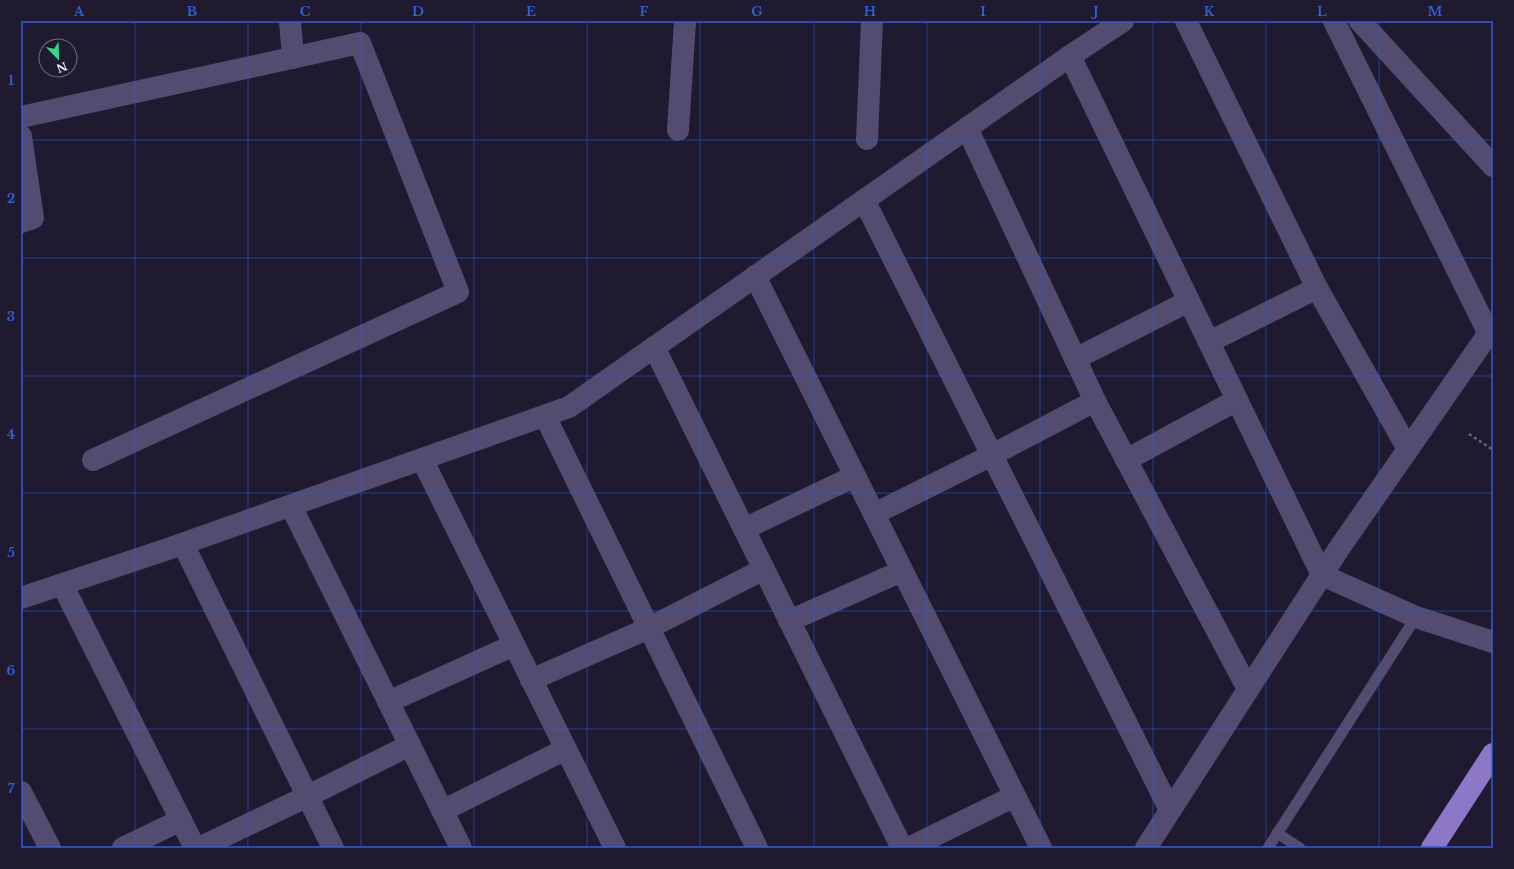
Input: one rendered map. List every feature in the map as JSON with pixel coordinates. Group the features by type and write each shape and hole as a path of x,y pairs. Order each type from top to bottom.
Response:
{"main road":[{"path":"1432,848 1493,754"}],"street":[{"path":"290,21 292,58"},
{"path":"678,130 685,21"},
{"path":"867,139 872,21"},
{"path":"21,598 183,544 569,407 1070,56 1123,21"},
{"path":"1186,21 1317,288 1408,449"},
{"path":"1146,848 1322,575 1491,331 1334,21"},
{"path":"1360,21 1493,166"},
{"path":"21,117 360,43 458,292 93,460"},
{"path":"1070,56 1322,575 1416,617 1493,642"},
{"path":"967,128 1095,401 1248,689"},
{"path":"21,136 33,218 21,222"},
{"path":"864,200 1170,810"},
{"path":"755,276 1041,848"},
{"path":"1209,342 1317,288"},
{"path":"1075,359 1189,301"},
{"path":"654,347 902,848"},
{"path":"1126,460 1237,400"},
{"path":"874,514 1095,401"},
{"path":"545,416 758,848"},
{"path":"422,459 615,848"},
{"path":"744,529 855,476"},
{"path":"290,506 461,848"},
{"path":"183,544 333,848"},
{"path":"532,680 649,628 764,569"},
{"path":"790,621 902,570"},
{"path":"62,584 195,848"},
{"path":"388,702 514,646"},
{"path":"199,848 410,745"},
{"path":"442,811 566,749"},
{"path":"21,792 50,848"},
{"path":"909,848 1015,796"},
{"path":"123,848 181,820"}],"lane":[{"path":"1268,848 1416,617"},
{"path":"1277,833 1300,848"}],"path":[{"path":"1469,434 1493,450"}]}
